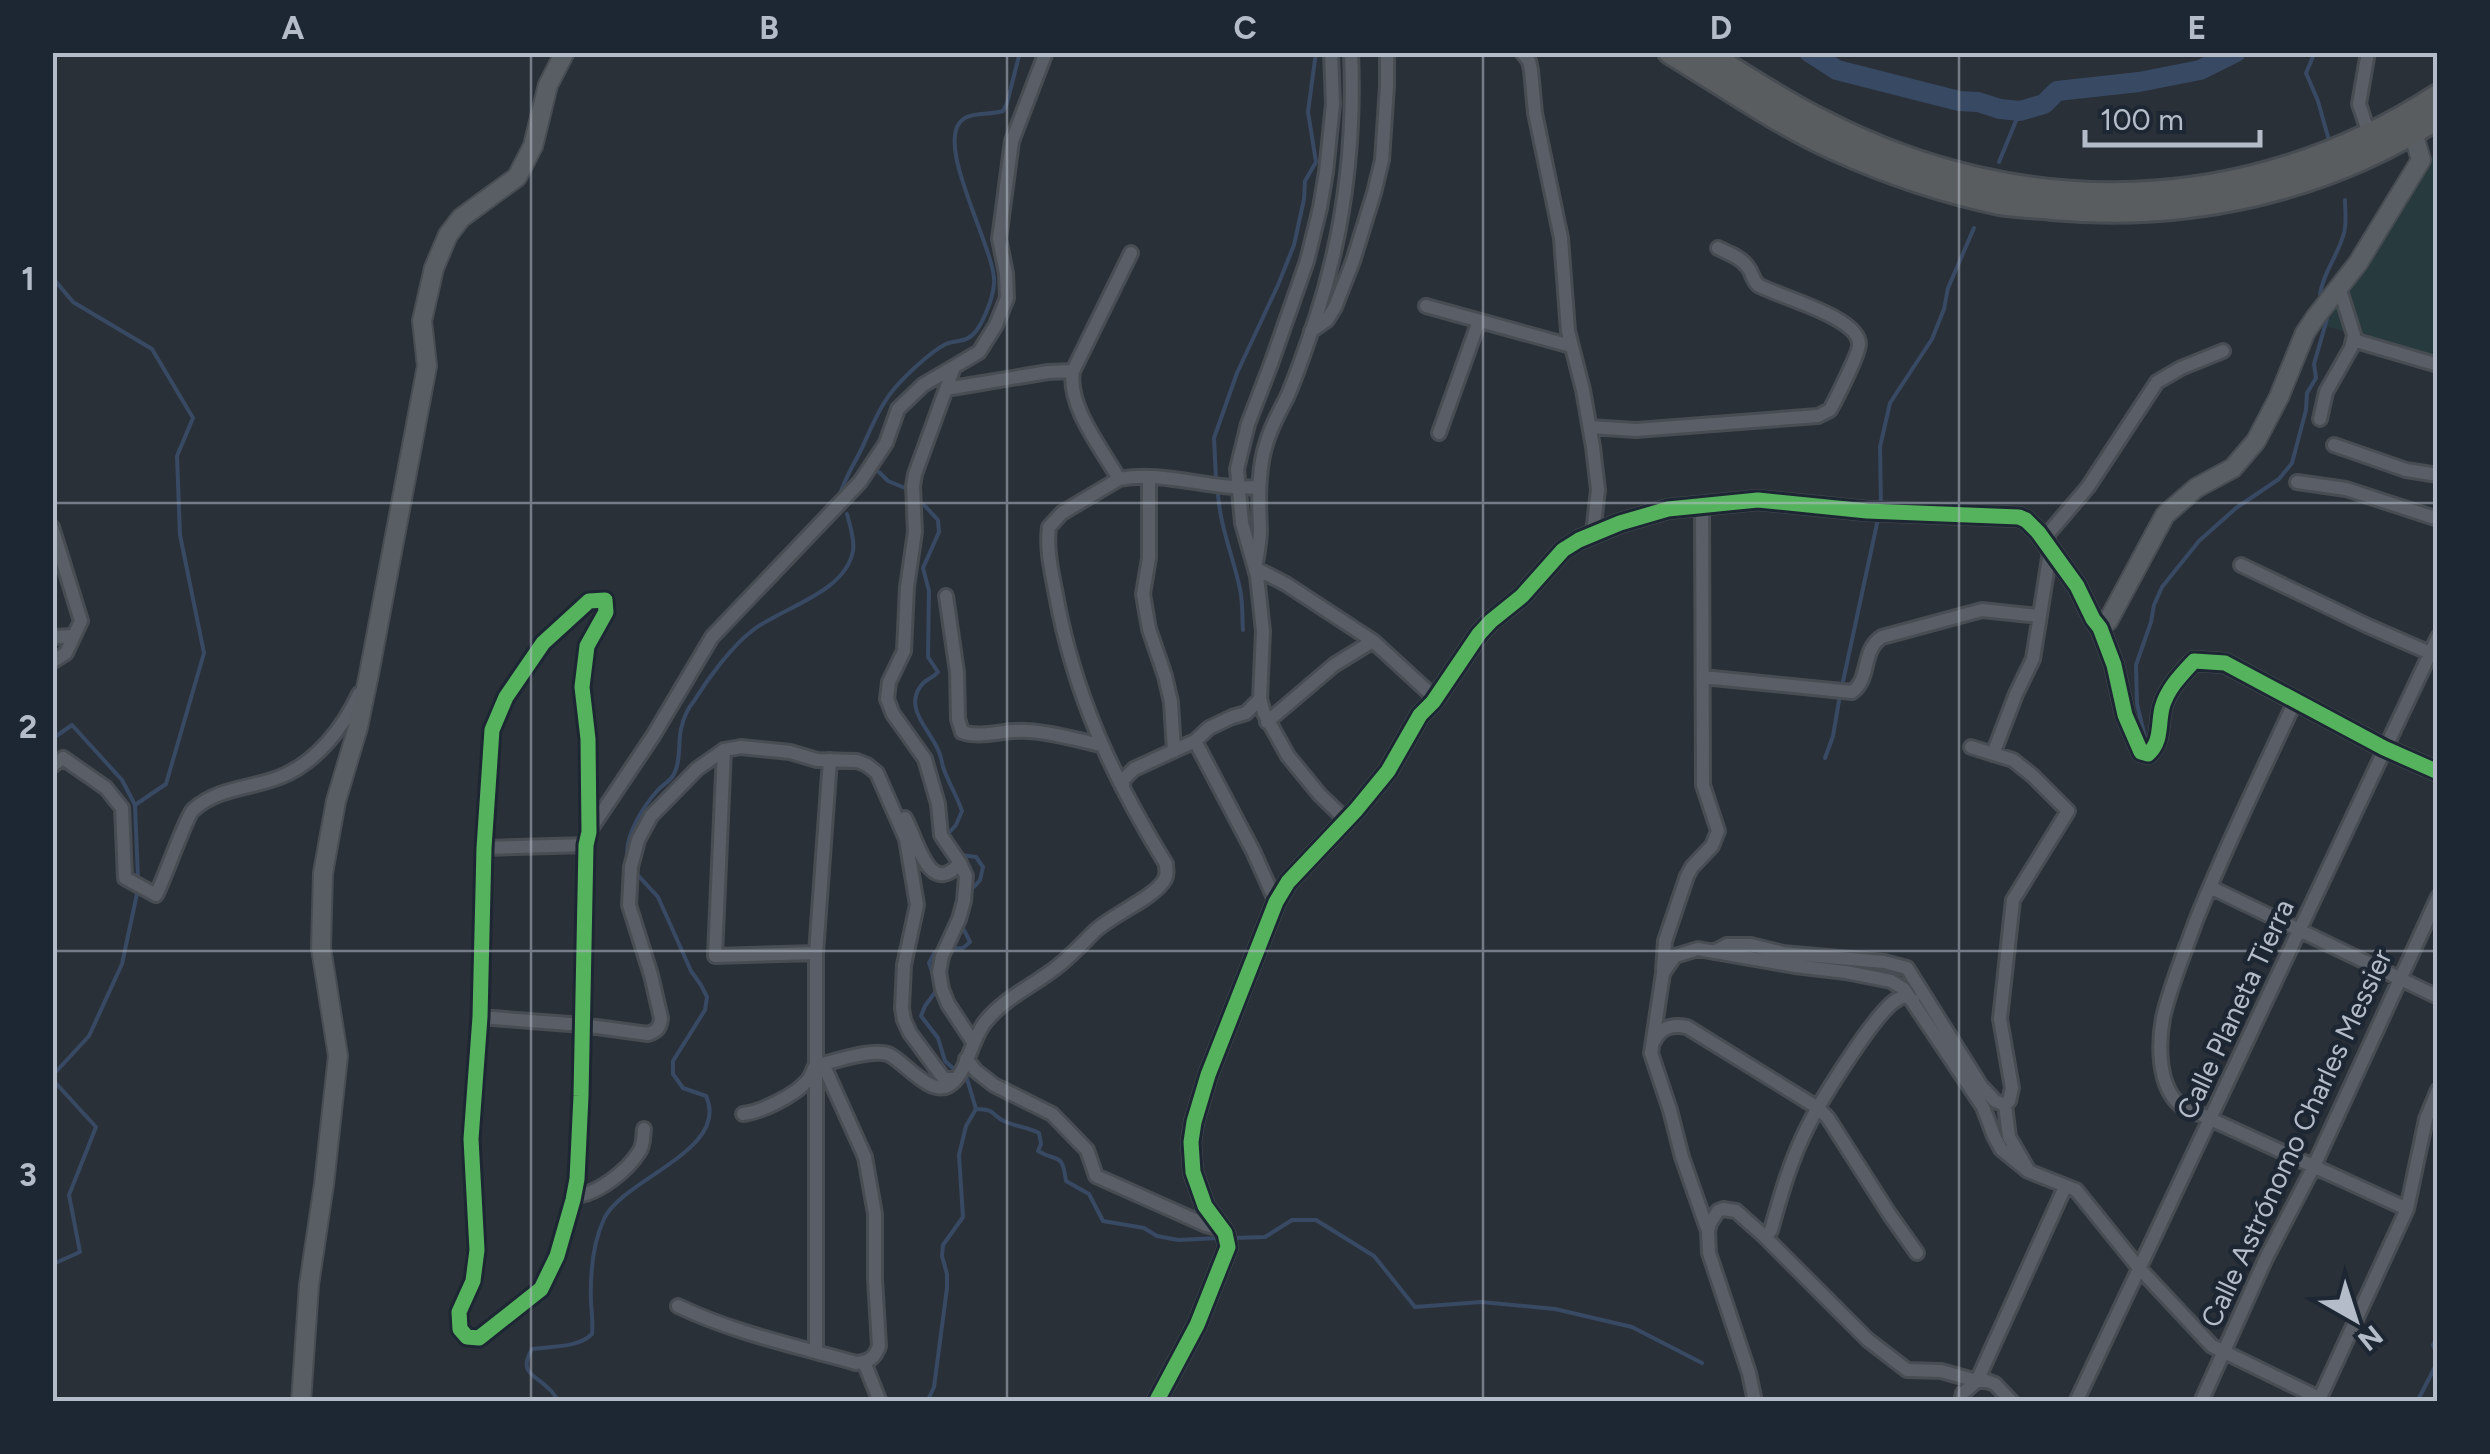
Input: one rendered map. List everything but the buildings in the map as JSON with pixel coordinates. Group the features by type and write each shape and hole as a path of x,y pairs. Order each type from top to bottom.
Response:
{"highway":[{"path":"1670,52 1795,129 1834,148 1938,188 2003,204 2087,211 2161,210 2271,191 2367,158 2438,118"},
{"path":"1705,52 1822,122 1872,144 2000,185 2057,193 2157,193 2281,170 2369,134 2438,96"}],"street":[{"path":"301,1402 309,1286 338,1056 321,948 323,873 336,802 369,674 427,366 422,321 434,268 448,235 460,218 517,177 534,146 548,85 565,52"},
{"path":"587,839 712,638 860,482 886,443 898,409 922,385 979,352 996,325 1007,298 999,239 1012,142 1046,52"},
{"path":"1331,52 1333,104 1320,208 1306,261 1248,424 1237,469 1242,524 1256,568 1263,631 1260,699 1288,756 1346,820"},
{"path":"1256,568 1262,461 1270,430 1311,331 1344,204 1351,142 1352,52"},
{"path":"1311,331 1327,320 1334,306 1354,261 1374,193 1382,160 1387,52"},
{"path":"1522,52 1531,70 1535,113 1560,238 1571,346 1590,428 1598,490 1593,534"},
{"path":"2368,52 2359,104 2369,134"},
{"path":"2100,628 2165,515 2196,488 2233,468 2256,441 2305,334 2358,263 2421,160 2412,132"},
{"path":"1590,428 1650,429 1818,416 1830,410 1860,349 1857,336 1828,314 1758,286 1748,266 1718,248"},
{"path":"1119,479 1072,391 1074,371 1130,252"},
{"path":"2320,419 2326,392 2354,336 2339,287"},
{"path":"1426,306 1571,346"},
{"path":"1439,433 1478,321"},
{"path":"2353,340 2438,365"},
{"path":"1993,754 2033,659 2045,594 2048,534 2088,488 2157,382 2223,351"},
{"path":"954,366 915,474 915,532 906,586 904,652 889,682 887,699 925,759 938,804 941,835 966,876 959,919 942,956 940,972 948,1004 973,1042"},
{"path":"946,388 1074,371"},
{"path":"2334,445 2406,470 2438,476"},
{"path":"742,1114 777,1103 807,1082 819,1065 880,1052 943,1088 956,1079 981,1026 996,1009 1063,962 1095,930 1164,882 1166,864 1101,745 1069,659 1054,583 1049,527 1119,479 1162,477 1239,489 1259,487"},
{"path":"1149,478 1149,558 1143,594 1171,702 1174,751"},
{"path":"2297,482 2346,489 2438,518"},
{"path":"1156,1402 1196,1325 1225,1254 1228,1240 1205,1206 1193,1172 1194,1122 1208,1074 1276,902 1288,882 1388,771 1420,715 1491,621 1522,596 1563,550 1593,534 1648,514 1758,500 1867,512 2019,517 2032,525 2077,586 2100,628 2114,665 2125,715 2141,752 2148,754 2154,750 2168,694 2194,661 2225,663 2384,748 2438,772"},
{"path":"1702,505 1703,786 1718,831 1712,846 1687,876 1665,941 1653,1061 1708,1231 1709,1253 1749,1373 1754,1402"},
{"path":"52,527 81,621 66,653 52,662"},
{"path":"2241,564 2430,653"},
{"path":"1256,568 1373,640 1435,698"},
{"path":"946,596 962,732 974,736 1030,731 1101,745"},
{"path":"605,600 606,612 588,646 582,687 588,738 587,839 577,1179 557,1256 540,1289 480,1338 467,1337 460,1329 459,1312 473,1280 476,1250 471,1140 480,1017 484,848 492,730 506,697 544,642 589,601 605,600"},
{"path":"1703,677 1852,692 1860,686 1870,649 1882,637 1982,610 2038,616"},
{"path":"52,638 74,636"},
{"name":"Calle Planeta Tierra","path":"2076,1402 2438,637"},
{"path":"1268,722 1334,665 1373,640"},
{"path":"52,766 62,758 106,788 122,808 125,878 156,895 190,812 226,790 281,777 312,760 353,707 369,674"},
{"path":"1123,788 1127,774 1195,741 1209,728 1246,713 1260,699"},
{"path":"2296,699 2182,957 2163,1019 2165,1086 2172,1098 2210,1120 2408,1208"},
{"path":"1195,741 1276,902"},
{"path":"480,1017 656,1032 662,1018 629,905 631,867 638,840 652,816 698,768 724,750 740,747 790,752 817,760 867,765 877,774 891,801 906,838 916,905 904,965 904,1020 944,1079 956,1079"},
{"path":"1972,747 2013,760 2068,811 2013,900 2000,1020 2012,1082 2005,1105 2009,1137 2028,1171"},
{"path":"724,750 716,956 816,953"},
{"path":"816,1351 816,953 830,760"},
{"path":"891,801 906,820 926,864 942,876 960,863"},
{"path":"484,848 587,839"},
{"path":"2210,887 2438,998"},
{"name":"Calle Astrónomo Charles Messier","path":"2201,1402 2438,897"},
{"path":"1714,952 1727,946 1750,946 1899,964 1906,968 1980,1086 2005,1105"},
{"path":"1663,973 1674,956 1698,949 1891,980"},
{"path":"1876,962 1913,1000 1983,1107 2001,1149 2028,1171 2076,1190 2200,1336 2318,1400 2408,1208 2426,1119 2438,1090"},
{"path":"1763,1235 1772,1230 1793,1159 1818,1108 1889,1006 1898,998 1913,1000"},
{"path":"1652,1043 1662,1030 1677,1024 1687,1027 1818,1108 1917,1253"},
{"path":"966,1058 994,1084 1052,1114 1087,1150 1096,1176 1222,1229"},
{"path":"678,1306 743,1331 856,1363 876,1354 879,1346 875,1214 865,1158 819,1065"},
{"path":"574,1196 602,1186 626,1166 642,1149 644,1128"},
{"path":"1961,1402 1963,1393 1977,1381 2065,1186"},
{"path":"1708,1231 1718,1212 1736,1211 1868,1340 1907,1370 1986,1381 2012,1402"},
{"path":"864,1362 880,1402"}],"green space":[{"path":"2437,148 2437,357 2325,326"}],"waterway":[{"path":"839,498 876,418 894,389 940,348 973,335 986,314 994,284 992,268 959,171 956,130 969,116 1003,111 1020,52"},
{"path":"1216,479 1214,438 1237,373 1294,245 1305,181 1316,162 1308,112 1316,52"},
{"path":"1809,52 1837,70 1959,101 2020,111 2044,104 2057,91 2139,82 2200,70 2236,52"},
{"path":"2315,52 2306,73 2328,137"},
{"path":"1999,162 2020,111"},
{"path":"2320,294 2344,233 2345,200"},
{"path":"1881,505 1880,447 1890,403 1932,339 1948,288 1974,228"},
{"path":"52,277 73,302 152,349 193,418 177,456 180,535 204,653 166,784 135,805 122,780 72,725 52,739"},
{"path":"2145,737 2137,704 2136,665 2154,605 2162,587 2199,541 2236,508 2279,479 2292,463 2307,393 2316,378 2314,364 2327,319"},
{"path":"879,472 905,488"},
{"path":"1218,495 1241,594 1243,630"},
{"path":"924,505 938,520 939,532 923,568 929,591 928,657 938,672 920,687 915,704 936,744 962,811 946,836"},
{"path":"628,858 636,822 676,769 681,729 690,707 745,637 826,588 848,566 853,537 847,514"},
{"path":"1842,686 1878,519"},
{"path":"1825,758 1840,695"},
{"path":"135,805 138,879"},
{"path":"961,855 976,857 983,867 974,887"},
{"path":"559,1402 527,1368 532,1349 572,1344 592,1334 593,1260 604,1219 631,1190 689,1148 703,1132 710,1115 706,1096 683,1088 673,1074 673,1061 705,1010 707,997 658,897 634,871"},
{"path":"52,1076 89,1036 122,964 138,889"},
{"path":"949,949 963,948 970,942 964,930"},
{"path":"934,977 929,963 935,952"},
{"path":"936,987 921,1016 938,1038 945,1061 955,1070"},
{"path":"52,1079 96,1127 69,1195 80,1252 52,1267"},
{"path":"967,1079 976,1109 1039,1133 1038,1151 1061,1161 1066,1181 1089,1194 1103,1221 1144,1228 1157,1236 1178,1240 1219,1238"},
{"path":"927,1402 934,1387 947,1288 943,1245 963,1217 959,1155 966,1126 976,1109"},
{"path":"1233,1238 1265,1237 1292,1220 1316,1220 1374,1256 1415,1307 1481,1302 1555,1309 1632,1327 1702,1363"},
{"path":"2438,1334 2433,1345 2438,1357"},
{"path":"2417,1402 2438,1361"}],"cycle path":[{"path":"1156,1402 1197,1325 1228,1247 1225,1233 1205,1206 1193,1172 1191,1142 1208,1075 1276,902 1288,882 1388,771 1420,715 1479,634 1522,596 1563,550 1579,540 1668,509 1758,500 1867,511 2019,517 2038,532 2077,586 2100,628 2114,665 2125,715 2141,752 2148,754 2156,744 2164,701 2194,661 2225,663 2384,748 2438,772"},
{"path":"605,600 606,612 587,646 582,687 588,739 589,832 577,1179 557,1256 541,1289 479,1338 467,1337 460,1329 459,1312 473,1281 477,1250 471,1139 492,730 506,697 543,643 589,601 605,600"}]}
